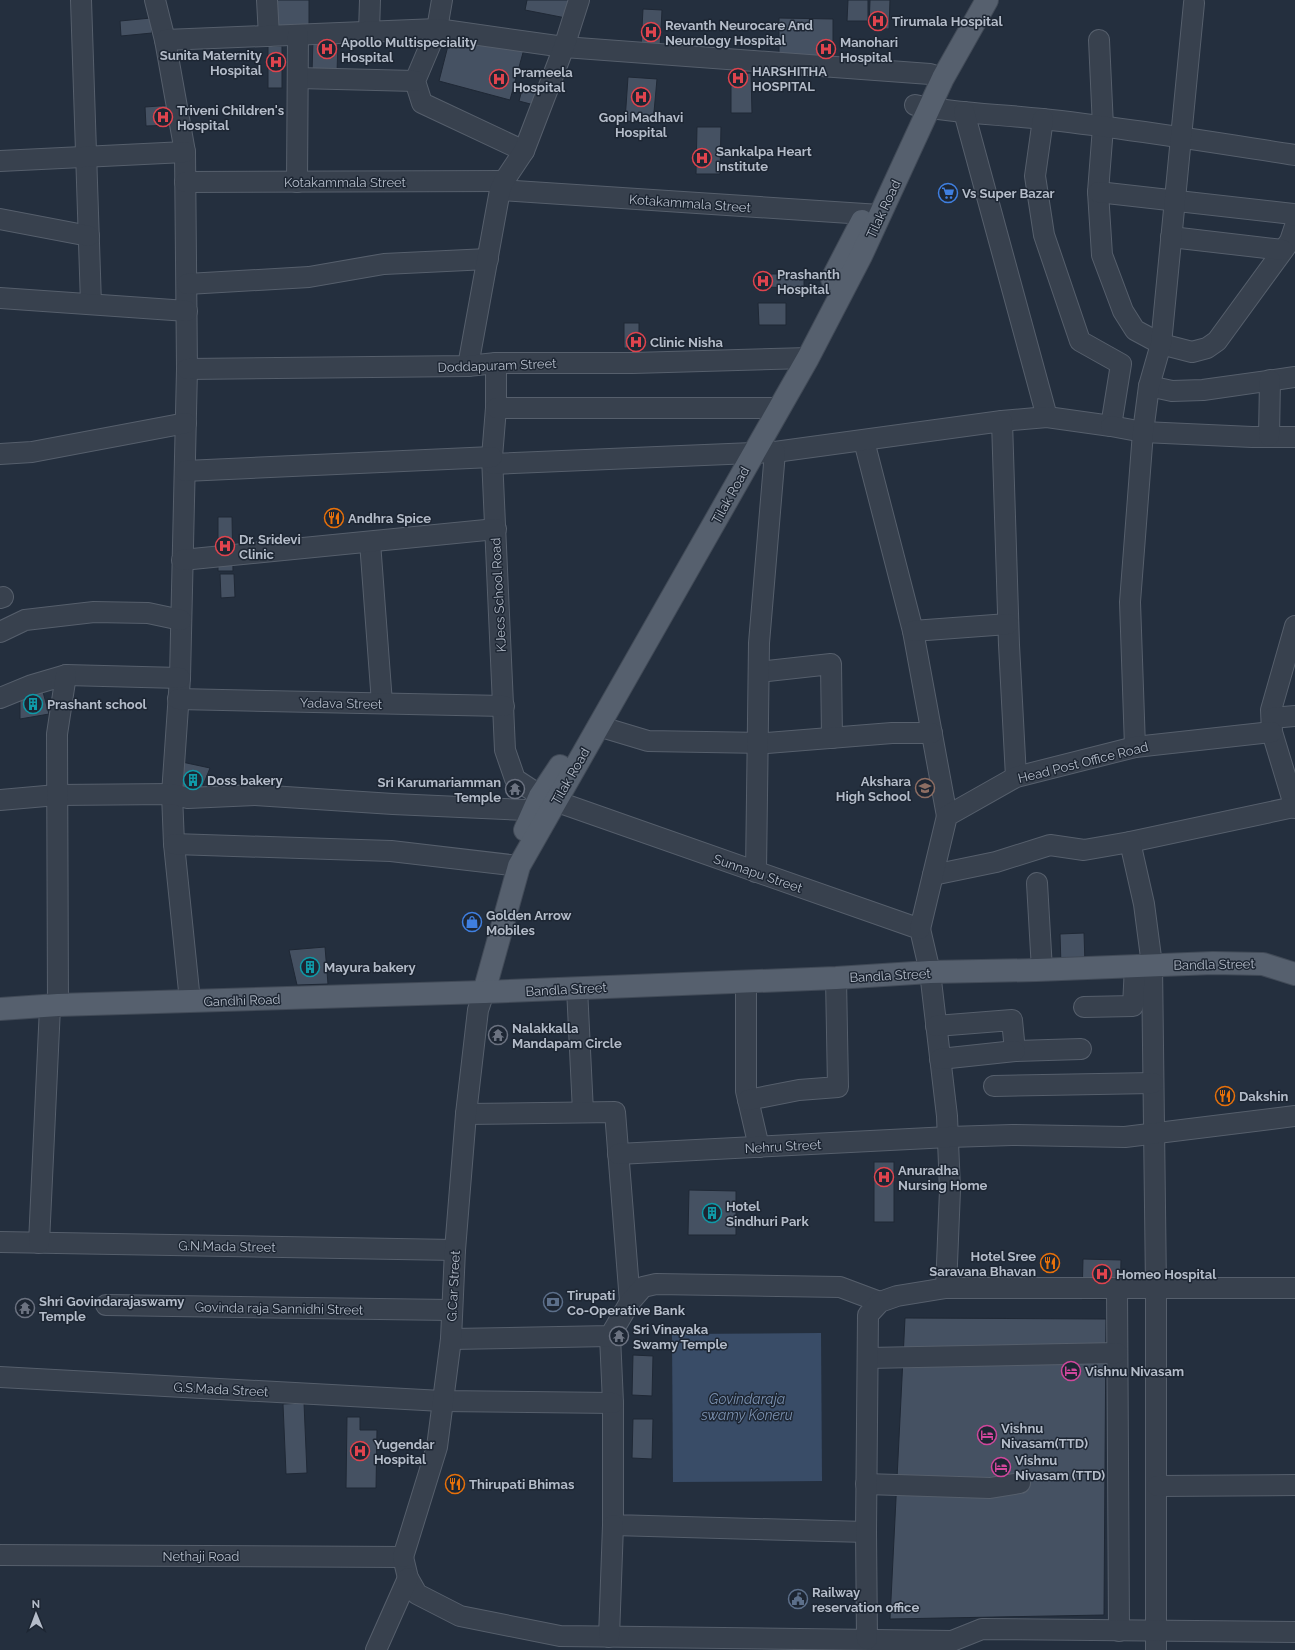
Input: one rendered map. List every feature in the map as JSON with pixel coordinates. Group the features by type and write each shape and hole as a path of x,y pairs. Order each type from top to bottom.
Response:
{"main road":[{"name":"Tilak Road","path":"478,999 514,865 546,805 745,455 861,256 873,215 970,0"},
{"name":"Tilak Road","path":"937,76 987,0"},
{"name":"Tilak Road","path":"546,805 598,726 703,543 745,455"},
{"name":"Bandla Street","path":"478,999 577,988 836,978 930,972 1042,970 1213,963 1263,964 1295,974"},
{"name":"Gandhi Road","path":"0,1009 190,1001 478,999"}],"street":[{"path":"81,0 90,236 91,304"},
{"path":"155,0 165,40 185,152 187,284 186,423 180,678 172,794 174,844 190,1001"},
{"path":"267,0 269,36"},
{"path":"369,32 370,0"},
{"path":"442,0 437,29 415,82 422,103 524,151"},
{"path":"468,366 502,186 524,151 564,47 579,0"},
{"path":"1135,747 1130,602 1143,432 1149,386 1161,344 1194,3"},
{"path":"165,40 437,29 564,47 937,76"},
{"path":"297,182 298,35"},
{"path":"1099,40 1103,127 1098,192 1102,255 1123,311 1135,330 1161,344 1192,352 1207,348 1217,342 1290,240 1295,226"},
{"path":"298,78 415,82"},
{"path":"922,107 1043,119 1180,136 1295,155"},
{"path":"964,112 1047,417"},
{"path":"1043,119 1035,176 1044,235 1080,341 1122,364 1111,426"},
{"path":"0,161 87,158 185,152"},
{"name":"Kotakammala Street","path":"185,182 297,182 502,186 873,215"},
{"path":"1098,192 1293,214 1295,216"},
{"path":"0,219 90,236"},
{"path":"1171,237 1283,250"},
{"path":"187,284 309,277 384,264 488,259"},
{"path":"0,298 187,311"},
{"name":"Doddapuram Street","path":"187,370 468,366 496,363 633,363 800,359"},
{"name":"KJecs School Road","path":"496,363 496,408 492,460 506,750 515,779 546,805"},
{"path":"1149,386 1172,391 1203,390 1295,376"},
{"path":"1269,436 1270,380"},
{"path":"496,408 772,408"},
{"path":"184,471 492,460 745,455 864,441 1002,421 1047,417 1143,432 1252,437 1295,437"},
{"path":"1002,421 1008,624 1016,777"},
{"path":"0,454 32,452 186,423"},
{"path":"864,441 913,631 947,816 920,929 930,972 949,1137 950,1190 946,1288"},
{"path":"756,872 759,643 775,452"},
{"path":"182,560 496,529"},
{"path":"370,542 382,703"},
{"path":"0,632 25,620 94,612 148,613 181,620"},
{"path":"913,631 1008,624"},
{"path":"933,875 996,862 1050,845 1084,850 1294,808 1272,725 1271,710 1295,626"},
{"path":"759,672 831,664 832,738"},
{"path":"0,698 32,685 66,675 180,678"},
{"path":"39,1242 54,1006 57,734 66,675"},
{"name":"Yadava Street","path":"178,699 504,706"},
{"name":"Head Post Office Road","path":"947,816 1016,777 1135,747 1272,725 1295,716"},
{"path":"598,726 648,741 758,743 892,733 932,733"},
{"path":"0,800 57,795 172,794 188,798 255,795 393,804 546,805"},
{"name":"Sunnapu Street","path":"546,805 756,872 920,929"},
{"path":"1130,842 1144,904 1143,966 1153,1083 1156,1288 1156,1641"},
{"path":"174,844 391,851 514,865"},
{"path":"1037,883 1042,970"},
{"path":"1084,1007 1133,1006 1143,966"},
{"path":"748,1100 799,1090 838,1087 836,978"},
{"path":"746,981 746,1091 759,1147"},
{"path":"577,988 583,1112"},
{"name":"G.Car Street","path":"403,1557 437,1447 451,1339 451,1310 455,1250 466,1114 478,999"},
{"path":"936,1026 1012,1020 1014,1051"},
{"path":"940,1059 1014,1051 1081,1049"},
{"path":"994,1086 1153,1083"},
{"path":"466,1114 615,1112 630,1302"},
{"name":"Nehru Street","path":"618,1154 949,1137 1012,1135 1125,1137 1295,1116"},
{"name":"G.N.Mada Street","path":"0,1242 455,1250"},
{"path":"609,1637 613,1525 613,1403 610,1336 630,1302 643,1287 656,1284 840,1287 880,1302"},
{"path":"867,1639 866,1484 868,1315 880,1302 897,1296 946,1288 1295,1288"},
{"path":"1117,1288 1119,1631"},
{"name":"Govinda raja Sannidhi Street","path":"106,1305 451,1310"},
{"path":"451,1339 610,1336"},
{"path":"868,1358 1117,1353"},
{"name":"G.S.Mada Street","path":"0,1377 442,1400 613,1403"},
{"path":"866,1484 990,1488 1020,1483"},
{"path":"1157,1486 1295,1485"},
{"path":"613,1525 866,1532"},
{"name":"Nethaji Road","path":"0,1555 403,1557"},
{"path":"403,1557 408,1578 417,1594 460,1616 560,1636 952,1641 982,1629 1119,1631 1156,1641 1295,1632"},
{"path":"376,1650 408,1578"},
{"path":"952,1641 970,1650"}],"water":[{"name":"Govindaraja swamy Koneru","path":"821,1333 822,1481 673,1482 672,1334"}],"building":[{"path":"275,0 309,0 309,31 275,30"},
{"path":"527,0 569,0 566,18 525,10"},
{"path":"848,0 868,0 868,21 847,21"},
{"path":"870,0 890,0 889,29 869,28"},
{"path":"643,9 662,10 660,48 641,47"},
{"path":"151,18 152,33 121,36 120,21"},
{"path":"779,18 833,19 833,57 779,57"},
{"path":"452,30 524,49 510,100 439,81"},
{"path":"313,40 338,40 337,73 312,72"},
{"path":"268,46 282,46 282,88 268,88"},
{"path":"751,73 752,113 731,113 731,74"},
{"path":"628,77 657,79 653,123 625,121"},
{"path":"523,86 542,91 538,106 519,101"},
{"path":"173,105 174,125 146,126 145,107"},
{"path":"697,127 721,127 720,174 696,174"},
{"path":"760,274 804,274 804,288 760,287"},
{"path":"758,303 786,303 786,325 759,325"},
{"path":"624,323 639,323 639,348 624,348"},
{"path":"218,517 232,517 233,571 218,571"},
{"path":"220,574 234,574 235,597 221,598"},
{"name":"Prashant school","path":"43,692 49,714 20,719 20,694"},
{"name":"Doss bakery","path":"182,762 210,768 200,793 180,793"},
{"path":"1084,933 1085,964 1061,965 1060,934"},
{"name":"Mayura bakery","path":"325,947 328,984 297,985 289,950"},
{"path":"874,1162 894,1162 894,1222 874,1222"},
{"name":"Hotel Sindhuri Park","path":"689,1190 736,1191 736,1235 688,1235"},
{"path":"1083,1259 1121,1260 1120,1300 1082,1299"},
{"name":"Vishnu Nivasam (TTD)","path":"905,1318 1106,1319 1104,1615 890,1619"},
{"path":"633,1355 653,1356 652,1396 632,1395"},
{"path":"304,1403 307,1473 286,1474 283,1404"},
{"path":"347,1417 360,1417 360,1430 377,1430 376,1488 346,1488"},
{"path":"633,1419 653,1419 652,1459 632,1458"}],"place":[{"name":"Tirumala Hospital","path":"878,21"},
{"name":"Revanth Neurocare And Neurology Hospital","path":"651,32"},
{"name":"Apollo Multispeciality Hospital","path":"327,49"},
{"name":"Manohari Hospital","path":"826,49"},
{"name":"Sunita Maternity Hospital","path":"276,62"},
{"name":"HARSHITHA HOSPITAL","path":"738,78"},
{"name":"Prameela Hospital","path":"499,79"},
{"name":"Gopi Madhavi Hospital","path":"641,97"},
{"name":"Triveni Children's Hospital","path":"163,117"},
{"name":"Sankalpa Heart Institute","path":"702,158"},
{"name":"Vs Super Bazar","path":"948,193"},
{"name":"Prashanth Hospital","path":"763,281"},
{"name":"Clinic Nisha","path":"636,342"},
{"name":"Andhra Spice","path":"334,518"},
{"name":"Dr. Sridevi Clinic","path":"225,546"},
{"name":"Prashant school","path":"33,704"},
{"name":"Doss bakery","path":"193,780"},
{"name":"Akshara High School","path":"925,788"},
{"name":"Sri Karumariamman Temple","path":"515,789"},
{"name":"Golden Arrow Mobiles","path":"472,922"},
{"name":"Mayura bakery","path":"310,967"},
{"name":"Nalakkalla Mandapam Circle","path":"498,1035"},
{"name":"Dakshin","path":"1225,1096"},
{"name":"Anuradha Nursing Home","path":"884,1177"},
{"name":"Hotel Sindhuri Park","path":"712,1213"},
{"name":"Hotel Sree Saravana Bhavan","path":"1050,1263"},
{"name":"Homeo Hospital","path":"1102,1274"},
{"name":"Tirupati Co-Operative Bank","path":"553,1302"},
{"name":"Shri Govindarajaswamy Temple","path":"25,1308"},
{"name":"Sri Vinayaka Swamy Temple","path":"619,1336"},
{"name":"Vishnu Nivasam","path":"1071,1371"},
{"name":"Vishnu Nivasam(TTD)","path":"987,1435"},
{"name":"Yugendar Hospital","path":"360,1451"},
{"name":"Vishnu Nivasam (TTD)","path":"1001,1467"},
{"name":"Thirupati Bhimas","path":"455,1484"},
{"name":"Railway reservation office","path":"798,1599"}]}
